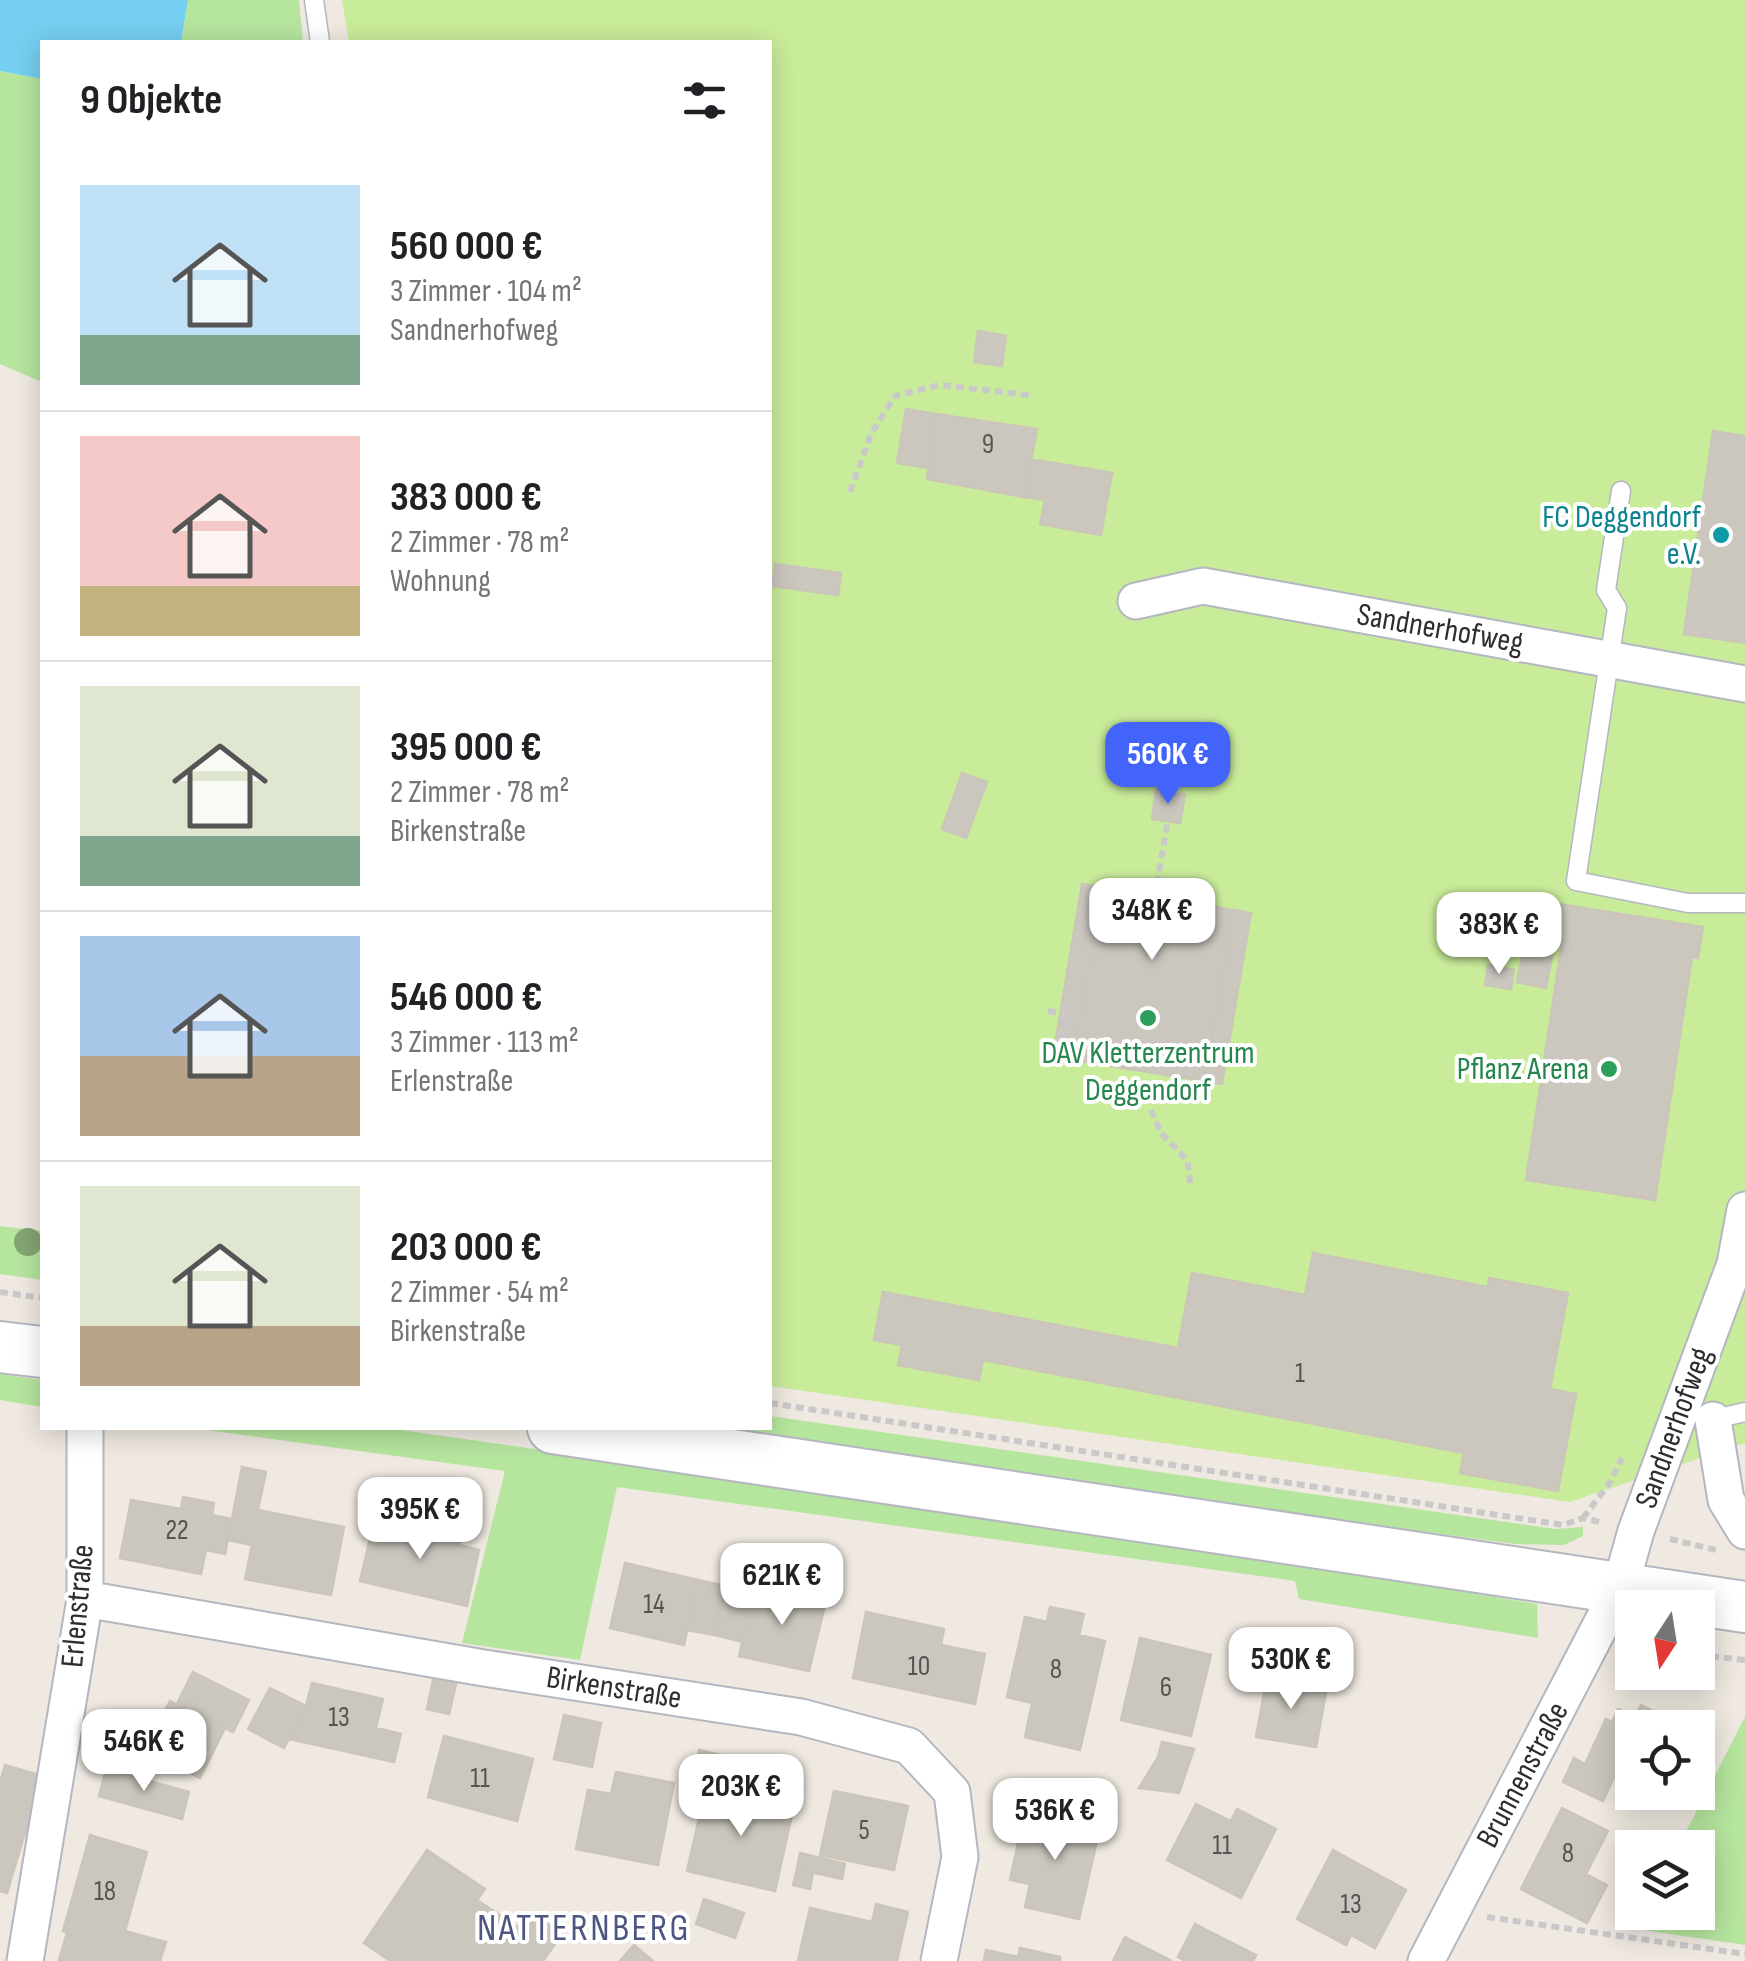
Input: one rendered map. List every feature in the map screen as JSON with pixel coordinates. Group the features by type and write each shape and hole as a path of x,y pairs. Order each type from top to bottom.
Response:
{"main road":[{"path":"0,1347 40,1352"},
{"path":"566,1430 1745,1607"}],"street":[{"name":"Sandnerhofweg","path":"1136,601 1203,586 1745,684"},
{"name":"Sandnerhofweg","path":"1620,1588 1636,1531 1734,1264 1744,1220"},
{"name":"Sandnerhofweg","path":"1729,1416 1726,1500 1745,1530"},
{"name":"Erlenstraße","path":"25,1961 85,1599 85,1430"},
{"name":"Brunnenstraße","path":"1426,1961 1620,1588"},
{"name":"Birkenstraße","path":"85,1599 484,1668 801,1716 909,1746 952,1792 960,1857 938,1961"}],"lane":[{"path":"314,0 320,40"},
{"path":"1621,491 1606,590 1618,608 1576,880 1688,903 1745,903"},
{"path":"1674,1428 1729,1416"}],"path":[{"path":"850,492 871,434 895,396 940,386 1028,394"},
{"path":"1158,884 1168,824"},
{"path":"1048,1012 1069,1015 1063,1046 1070,1046 1071,1040"},
{"path":"1151,1110 1161,1133 1187,1160 1191,1186"},
{"path":"0,1292 40,1298"},
{"path":"772,1403 1564,1525 1583,1518 1596,1521"},
{"path":"1715,1657 1745,1660"},
{"path":"1451,1912 1745,1954"}],"green space":[{"path":"188,0 299,0 303,40 181,40"},
{"path":"342,0 1745,0 1745,1443 1570,1502 772,1386 772,40 349,40"},
{"path":"0,71 40,79 40,381 0,364"},
{"path":"0,1226 40,1231 40,1280 0,1274"},
{"path":"0,1374 40,1380 40,1407 0,1400"},
{"path":"772,1416 1555,1529 1583,1527 1583,1536 1564,1545 1516,1544 682,1430 772,1430"},
{"path":"207,1430 401,1430 1034,1520 1537,1604 1538,1638 1299,1599 1295,1581 617,1487 580,1660 462,1643 505,1471"},
{"path":"1745,1717 1745,1945 1643,1930 1715,1930 1715,1830 1687,1830 1697,1810 1715,1810 1715,1775"}],"water":[{"path":"0,0 188,0 181,40 40,40 40,79 0,71"}],"building":[{"path":"978,331 1006,336 1002,366 974,362"},
{"path":"906,409 936,414 928,468 897,463"},
{"path":"936,414 1037,429 1024,497 927,479"},
{"name":"FC Deggendorf e.V.","path":"1713,431 1745,436 1745,643 1684,634"},
{"path":"1031,459 1112,473 1101,535 1040,524 1045,500 1024,497"},
{"path":"775,564 841,573 838,595 772,586"},
{"path":"962,773 987,782 966,838 942,829"},
{"path":"1156,790 1185,795 1180,823 1152,819"},
{"path":"1082,884 1251,913 1222,1084 1205,1081 1231,927 1099,905 1073,1060 1053,1057"},
{"name":"Pflanz Arena","path":"1546,902 1703,927 1698,958 1692,957 1655,1200 1526,1180 1563,936 1541,932"},
{"name":"DAV Kletterzentrum Deggendorf","path":"1099,905 1231,927 1205,1081 1073,1060"},
{"path":"1525,941 1554,946 1546,988 1517,982"},
{"path":"1488,965 1514,970 1511,989 1485,985"},
{"path":"1313,1253 1488,1287 1489,1278 1568,1293 1550,1389 1576,1394 1558,1491 1460,1473 1464,1453 983,1360 979,1380 898,1365 902,1345 874,1340 883,1292 1178,1348 1192,1273 1305,1295"},
{"path":"242,1467 266,1472 258,1510 344,1527 331,1595 245,1579 252,1545 228,1540"},
{"path":"183,1497 214,1503 212,1515 232,1519 225,1554 206,1550 201,1574 120,1558 131,1500 181,1509"},
{"path":"376,1513 408,1521 403,1542 422,1546 427,1525 462,1533 459,1545 479,1550 467,1606 360,1581"},
{"path":"625,1563 698,1580 684,1645 610,1628"},
{"path":"698,1580 726,1586 715,1635 687,1630"},
{"path":"755,1585 826,1601 809,1671 739,1656"},
{"path":"726,1586 753,1593 743,1642 715,1635"},
{"path":"1050,1607 1084,1614 1079,1635 1105,1641 1080,1750 1025,1737 1032,1703 1007,1697 1025,1617 1047,1622"},
{"path":"866,1612 944,1629 941,1645 985,1654 975,1704 853,1678"},
{"path":"1140,1638 1211,1655 1191,1736 1121,1720"},
{"path":"193,1672 249,1700 233,1732 177,1704"},
{"path":"1267,1677 1327,1687 1316,1747 1256,1737"},
{"path":"433,1680 456,1684 449,1714 427,1709"},
{"path":"312,1683 383,1699 376,1728 401,1734 394,1762 289,1739 306,1706"},
{"path":"270,1688 306,1706 284,1748 248,1729"},
{"path":"170,1701 225,1728 200,1778 145,1750"},
{"path":"564,1715 601,1723 592,1767 554,1759"},
{"path":"1615,1716 1615,1778 1603,1801 1563,1782 1574,1758 1585,1764 1606,1719 1612,1722"},
{"path":"444,1736 533,1759 517,1821 428,1797"},
{"path":"1162,1742 1194,1749 1179,1793 1139,1788 1158,1757"},
{"path":"699,1750 746,1761 738,1794 692,1783"},
{"path":"5,1765 42,1776 7,1893 0,1891 0,1783"},
{"path":"106,1769 189,1792 182,1819 99,1796"},
{"path":"616,1772 674,1783 658,1865 576,1849 588,1790 611,1794"},
{"path":"706,1787 794,1806 775,1891 687,1871"},
{"path":"834,1791 908,1806 894,1870 820,1855"},
{"path":"1196,1804 1231,1821 1237,1809 1276,1829 1241,1898 1167,1860"},
{"path":"1562,1808 1608,1831 1586,1874 1607,1885 1587,1923 1521,1889"},
{"path":"1025,1811 1100,1828 1079,1919 1025,1907 1030,1884 1010,1880"},
{"path":"90,1835 147,1852 125,1931 166,1942 160,1961 59,1960 67,1933 63,1931"},
{"path":"427,1850 485,1889 477,1900 525,1932 536,1916 562,1934 543,1961 390,1961 364,1943"},
{"path":"1333,1850 1406,1890 1375,1948 1351,1935 1346,1945 1297,1919"},
{"path":"800,1853 845,1864 842,1879 797,1869"},
{"path":"797,1869 813,1873 810,1889 793,1885"},
{"path":"704,1899 744,1913 735,1938 696,1924"},
{"path":"876,1904 908,1912 897,1961 798,1961 810,1908 872,1922"},
{"path":"1195,1924 1256,1955 1253,1961 1186,1961 1178,1957"},
{"path":"1125,1937 1172,1961 1113,1961"},
{"path":"634,1945 653,1961 620,1961"},
{"path":"1020,1948 1060,1957 1060,1961 984,1961 986,1950 1018,1957"}],"place":[{"name":"FC Deggendorf e.V.","path":"1721,535"},
{"name":"DAV Kletterzentrum Deggendorf","path":"1148,1018"},
{"name":"Pflanz Arena","path":"1609,1069"}],"district":[{"name":"NATTERNBERG","path":"584,1928"}]}
